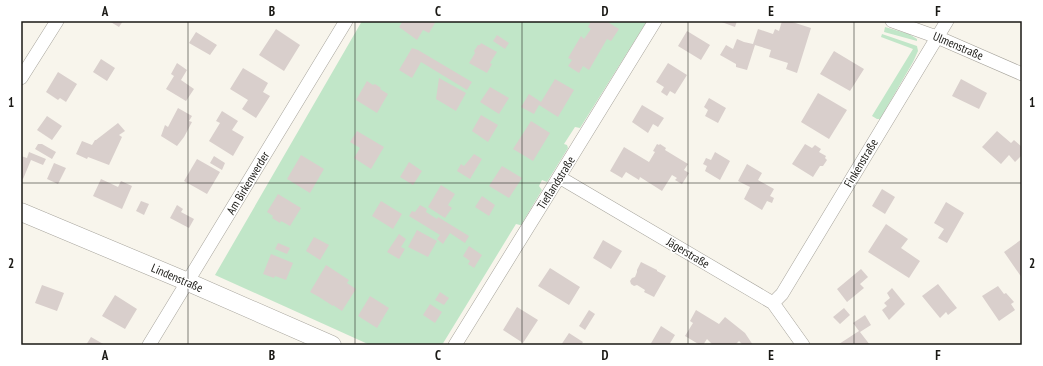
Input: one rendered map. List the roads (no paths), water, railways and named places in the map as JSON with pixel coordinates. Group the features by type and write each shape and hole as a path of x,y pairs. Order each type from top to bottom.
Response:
{"street":[{"path":"21,78 57,21"},
{"name":"Am Birkenwerder","path":"149,345 346,21"},
{"name":"Tieflandstraße","path":"454,345 560,177 655,21"},
{"name":"Ulmenstraße","path":"892,21 937,37 1022,74"},
{"name":"Finkenstraße","path":"773,303 782,294 947,21"},
{"name":"Jägerstraße","path":"560,177 773,303 803,345"},
{"name":"Lindenstraße","path":"21,212 188,282 332,345"}]}
